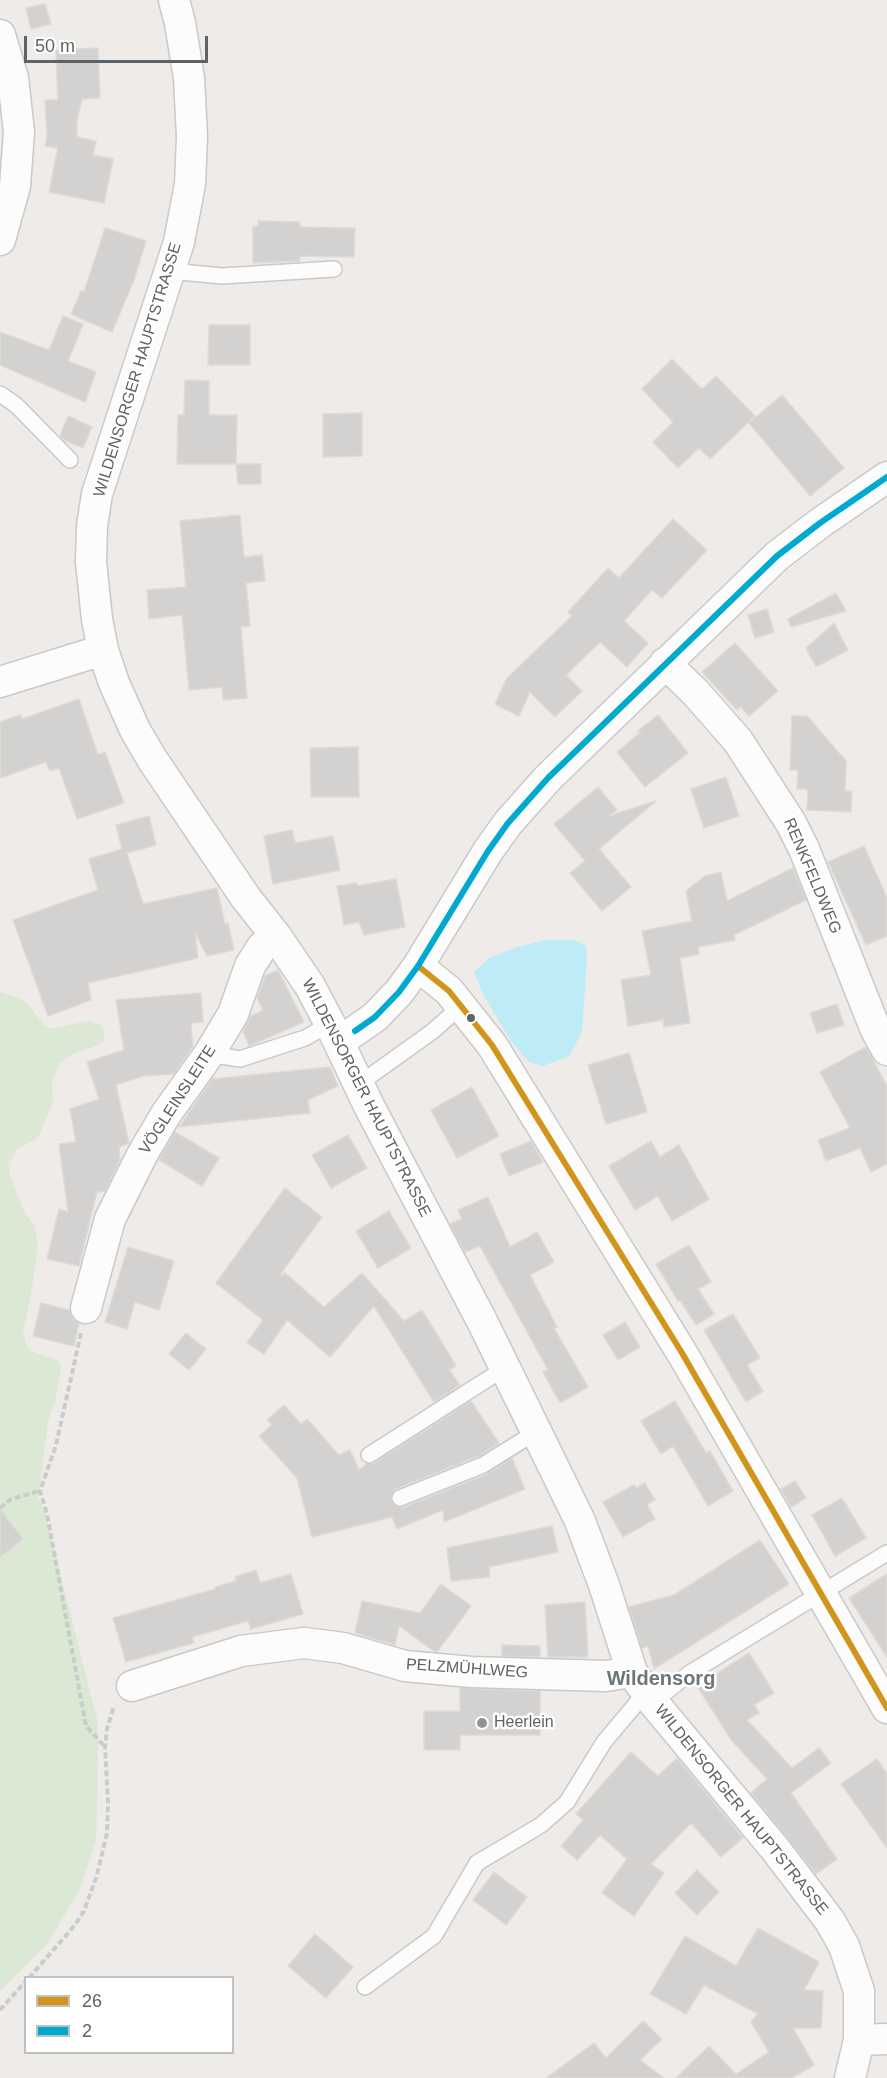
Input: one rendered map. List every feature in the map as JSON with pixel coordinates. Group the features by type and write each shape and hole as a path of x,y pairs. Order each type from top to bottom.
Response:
{"street":[{"name":"WILDENSORGER HAUPTSTRASSE","path":"174,0 189,78 192,137 190,184 179,242 98,494 92,526 91,562 96,611 114,683 135,730 152,759 246,898 276,936 310,986 505,1368 580,1521 644,1689 776,1850 830,1921 844,1947 873,2039 850,2078"},
{"path":"0,35 13,78 19,132 15,186 0,240"},
{"path":"334,1033 375,1017 399,992 418,966 508,823 548,778 777,556 887,477"},
{"path":"0,682 104,650"},
{"name":"RENKFELDWEG","path":"665,663 696,693 738,741 791,823 804,849 875,1028 887,1050"},
{"name":"VÖGLEINSLEITE","path":"86,1308 110,1219 142,1155 166,1114 209,1054 233,1014 250,966 262,947 276,936"},
{"path":"418,966 449,991 492,1046 669,1334 887,1708"},
{"name":"PELZMÜHLWEG","path":"132,1686 241,1652 304,1643 343,1648 405,1666 471,1672 606,1676 644,1689"}],"lane":[{"path":"170,271 222,276 334,269"},
{"path":"0,394 16,405 70,460"},
{"path":"359,1084 433,1031 461,1006"},
{"path":"209,1054 240,1059 305,1038 334,1033"},
{"path":"369,1455 505,1368"},
{"path":"400,1498 483,1465 536,1432"},
{"path":"365,1987 434,1936 477,1863 541,1825 567,1802 604,1742 644,1689 690,1673 887,1553"}],"path":[{"path":"86,1308 56,1445 40,1491 47,1514 86,1726 105,1747"},
{"path":"0,1508 11,1499 40,1491"},
{"path":"30,1976 75,1925 92,1891 106,1833 108,1802 105,1747 111,1713 117,1701 132,1686"},
{"path":"0,2010 24,1983"}],"green space":[{"path":"0,992 21,999 28,1004 44,1025 50,1029 88,1021 101,1025 104,1041 72,1054 59,1064 52,1082 53,1102 40,1133 36,1139 17,1149 9,1164 10,1174 25,1214 35,1226 38,1247 23,1332 26,1344 31,1351 59,1361 61,1369 48,1422 38,1498 44,1509 98,1723 98,1769 96,1841 79,1891 47,1944 0,1991"}],"water":[{"path":"545,940 575,940 586,946 587,960 582,1032 569,1056 543,1066 529,1062 511,1041 483,994 474,972 489,958 517,947"}],"building":[{"path":"45,4 51,24 31,29 26,8"},
{"path":"98,48 100,98 82,99 77,120 77,137 96,141 93,155 113,159 104,203 49,192 58,148 45,146 47,136 45,100 58,100 56,50"},
{"path":"258,221 300,222 300,227 355,228 354,257 300,256 300,261 253,263 253,227 258,226"},
{"path":"105,228 146,241 134,280 112,332 71,314 81,291 84,292"},
{"path":"63,316 83,324 68,361 96,372 85,402 0,365 0,332 49,350"},
{"path":"209,325 250,325 250,365 208,365"},
{"path":"672,359 702,389 716,376 755,416 710,459 699,448 678,468 653,442 673,422 642,389"},
{"path":"185,380 209,381 209,415 237,415 236,464 177,464 178,415 184,415"},
{"path":"782,395 844,468 810,496 749,423"},
{"path":"362,413 362,456 323,457 323,414"},
{"path":"68,416 92,427 83,448 60,436"},
{"path":"236,464 261,464 261,484 238,484"},
{"path":"240,515 244,557 262,555 265,581 246,583 250,626 241,627 247,698 223,700 222,687 189,690 182,615 149,619 147,590 186,587 180,521"},
{"path":"673,519 707,550 662,598 652,590 624,621 648,643 627,667 600,642 566,675 582,691 555,717 530,692 519,716 495,704 507,678 572,616 568,612 608,568 619,578"},
{"path":"836,593 846,611 791,627 788,619"},
{"path":"767,609 774,632 755,638 748,615"},
{"path":"834,623 848,650 816,667 806,648"},
{"path":"735,643 778,691 749,716 741,707 737,710 702,672"},
{"path":"79,699 98,755 105,752 124,803 77,819 59,768 50,771 46,762 0,778 0,722 20,715 22,719"},
{"path":"658,715 688,753 645,787 617,752"},
{"path":"792,716 807,716 846,761 845,791 852,791 851,812 807,810 808,789 797,789 798,770 790,770"},
{"path":"358,747 359,797 311,797 310,748"},
{"path":"726,777 739,816 704,828 691,789"},
{"path":"598,787 617,810 609,816 656,801 599,849 631,887 602,911 570,873 585,861 554,824"},
{"path":"149,816 156,845 127,853 143,904 217,888 225,924 228,923 234,950 207,956 195,932 198,958 88,983 91,1000 48,1016 13,920 98,890 89,859 122,849 116,825"},
{"path":"292,830 295,843 333,836 340,870 273,884 264,836"},
{"path":"864,846 887,898 887,936 866,945 828,862"},
{"path":"793,868 806,900 734,935 735,940 698,947 699,954 680,958 690,1023 664,1027 663,1020 628,1026 621,980 651,975 642,931 692,921 686,891 705,876 721,872 727,901"},
{"path":"396,879 405,927 364,935 359,922 344,925 337,886 357,883 357,886"},
{"path":"278,970 304,1022 249,1046 243,1031 251,1016 263,1010 257,998 265,976"},
{"path":"201,993 203,1022 191,1023 193,1046 174,1074 143,1076 116,1085 129,1143 119,1147 120,1160 105,1191 97,1192 79,1266 47,1259 59,1209 68,1212 59,1144 76,1142 70,1109 99,1099 87,1062 124,1050 116,1000"},
{"path":"837,1004 844,1025 817,1033 810,1013"},
{"path":"866,1047 887,1086 887,1164 871,1172 860,1148 826,1161 818,1140 850,1128 820,1072"},
{"path":"629,1053 647,1112 606,1124 588,1065"},
{"path":"330,1067 338,1086 308,1100 310,1113 179,1127 212,1079"},
{"path":"472,1087 499,1136 457,1158 431,1110"},
{"path":"175,1132 219,1158 202,1186 159,1160"},
{"path":"348,1135 367,1168 331,1188 312,1155"},
{"path":"531,1141 543,1162 509,1176 500,1154"},
{"path":"651,1141 660,1157 679,1145 709,1199 672,1221 658,1196 635,1210 609,1166"},
{"path":"285,1188 322,1217 279,1276 285,1273 324,1307 362,1273 404,1321 422,1310 456,1366 449,1370 460,1385 434,1402 374,1306 330,1357 287,1320 264,1354 247,1343 263,1320 216,1283"},
{"path":"488,1197 510,1247 537,1232 554,1262 530,1275 557,1327 554,1328 588,1387 560,1403 543,1372 548,1370 480,1246 465,1252 450,1224 462,1219 458,1210"},
{"path":"389,1211 411,1248 378,1268 356,1231"},
{"path":"689,1245 711,1282 698,1289 714,1314 696,1325 680,1300 678,1301 656,1264"},
{"path":"128,1247 174,1261 159,1310 135,1302 127,1329 105,1322"},
{"path":"41,1303 69,1310 73,1320 79,1323 74,1346 33,1336"},
{"path":"733,1314 760,1358 747,1365 763,1391 746,1402 704,1330"},
{"path":"625,1322 640,1347 618,1360 603,1335"},
{"path":"186,1333 206,1349 189,1370 169,1354"},
{"path":"471,1401 499,1443 479,1456 396,1489 391,1496 391,1502 398,1507 404,1507 487,1474 512,1458 525,1489 444,1522 443,1510 397,1529 392,1517 312,1537 297,1478 259,1436 272,1425 267,1420 284,1405 301,1424 307,1419 339,1455 350,1450 359,1470 367,1464 374,1463"},
{"path":"675,1401 706,1453 710,1451 733,1491 708,1506 673,1446 661,1454 641,1421"},
{"path":"795,1481 806,1498 791,1507 781,1489"},
{"path":"645,1483 655,1500 647,1504 655,1519 623,1537 603,1502 634,1485 636,1488"},
{"path":"842,1498 866,1538 835,1556 812,1515"},
{"path":"0,1509 23,1539 0,1557"},
{"path":"552,1526 558,1552 489,1567 490,1577 451,1581 447,1548"},
{"path":"760,1540 789,1584 654,1669 648,1646 642,1648 629,1607 674,1595"},
{"path":"256,1570 260,1583 291,1574 303,1614 251,1629 248,1621 192,1637 194,1643 126,1662 113,1618 215,1589 215,1587 236,1581 235,1577"},
{"path":"887,1574 887,1657 849,1598"},
{"path":"441,1584 471,1606 437,1652 399,1626 395,1645 355,1633 362,1601 420,1613"},
{"path":"585,1602 588,1657 548,1657 545,1605"},
{"path":"502,1645 540,1646 540,1657 502,1656"},
{"path":"749,1653 774,1693 754,1705 759,1713 747,1720 792,1768 819,1748 831,1763 791,1793 837,1859 816,1874 751,1793 767,1779 732,1741 697,1686"},
{"name":"Heerlein","path":"460,1688 540,1691 540,1735 460,1735 460,1750 424,1750 424,1711 460,1711"},
{"path":"631,1752 658,1776 677,1758 743,1838 721,1857 691,1823 651,1864 664,1873 634,1916 602,1893 627,1859 600,1835 577,1860 561,1846 583,1820 576,1814"},
{"path":"877,1759 887,1774 887,1848 841,1784"},
{"path":"697,1870 719,1892 697,1915 675,1893"},
{"path":"494,1872 527,1897 506,1925 473,1900"},
{"path":"758,1928 819,1962 804,1990 823,1991 821,2028 793,2028 814,2065 792,2078 676,2078 709,2046 736,2074 769,2052 751,2022 758,2014 704,1985 686,2014 650,1994 685,1936 736,1966"},
{"path":"315,1934 353,1967 326,1998 288,1966"},
{"path":"643,2021 662,2039 640,2060 664,2078 546,2078 594,2043 606,2058"}],"transit line":[{"name":"2","path":"355,1031 375,1017 399,992 418,966 488,851 508,823 548,778 777,556 887,477"},
{"name":"26","path":"418,966 449,991 492,1045 682,1353 887,1708"}],"place":[{"name":"Heerlein","path":"482,1723"}],"district":[{"name":"Wildensorg","path":"661,1679"}]}
